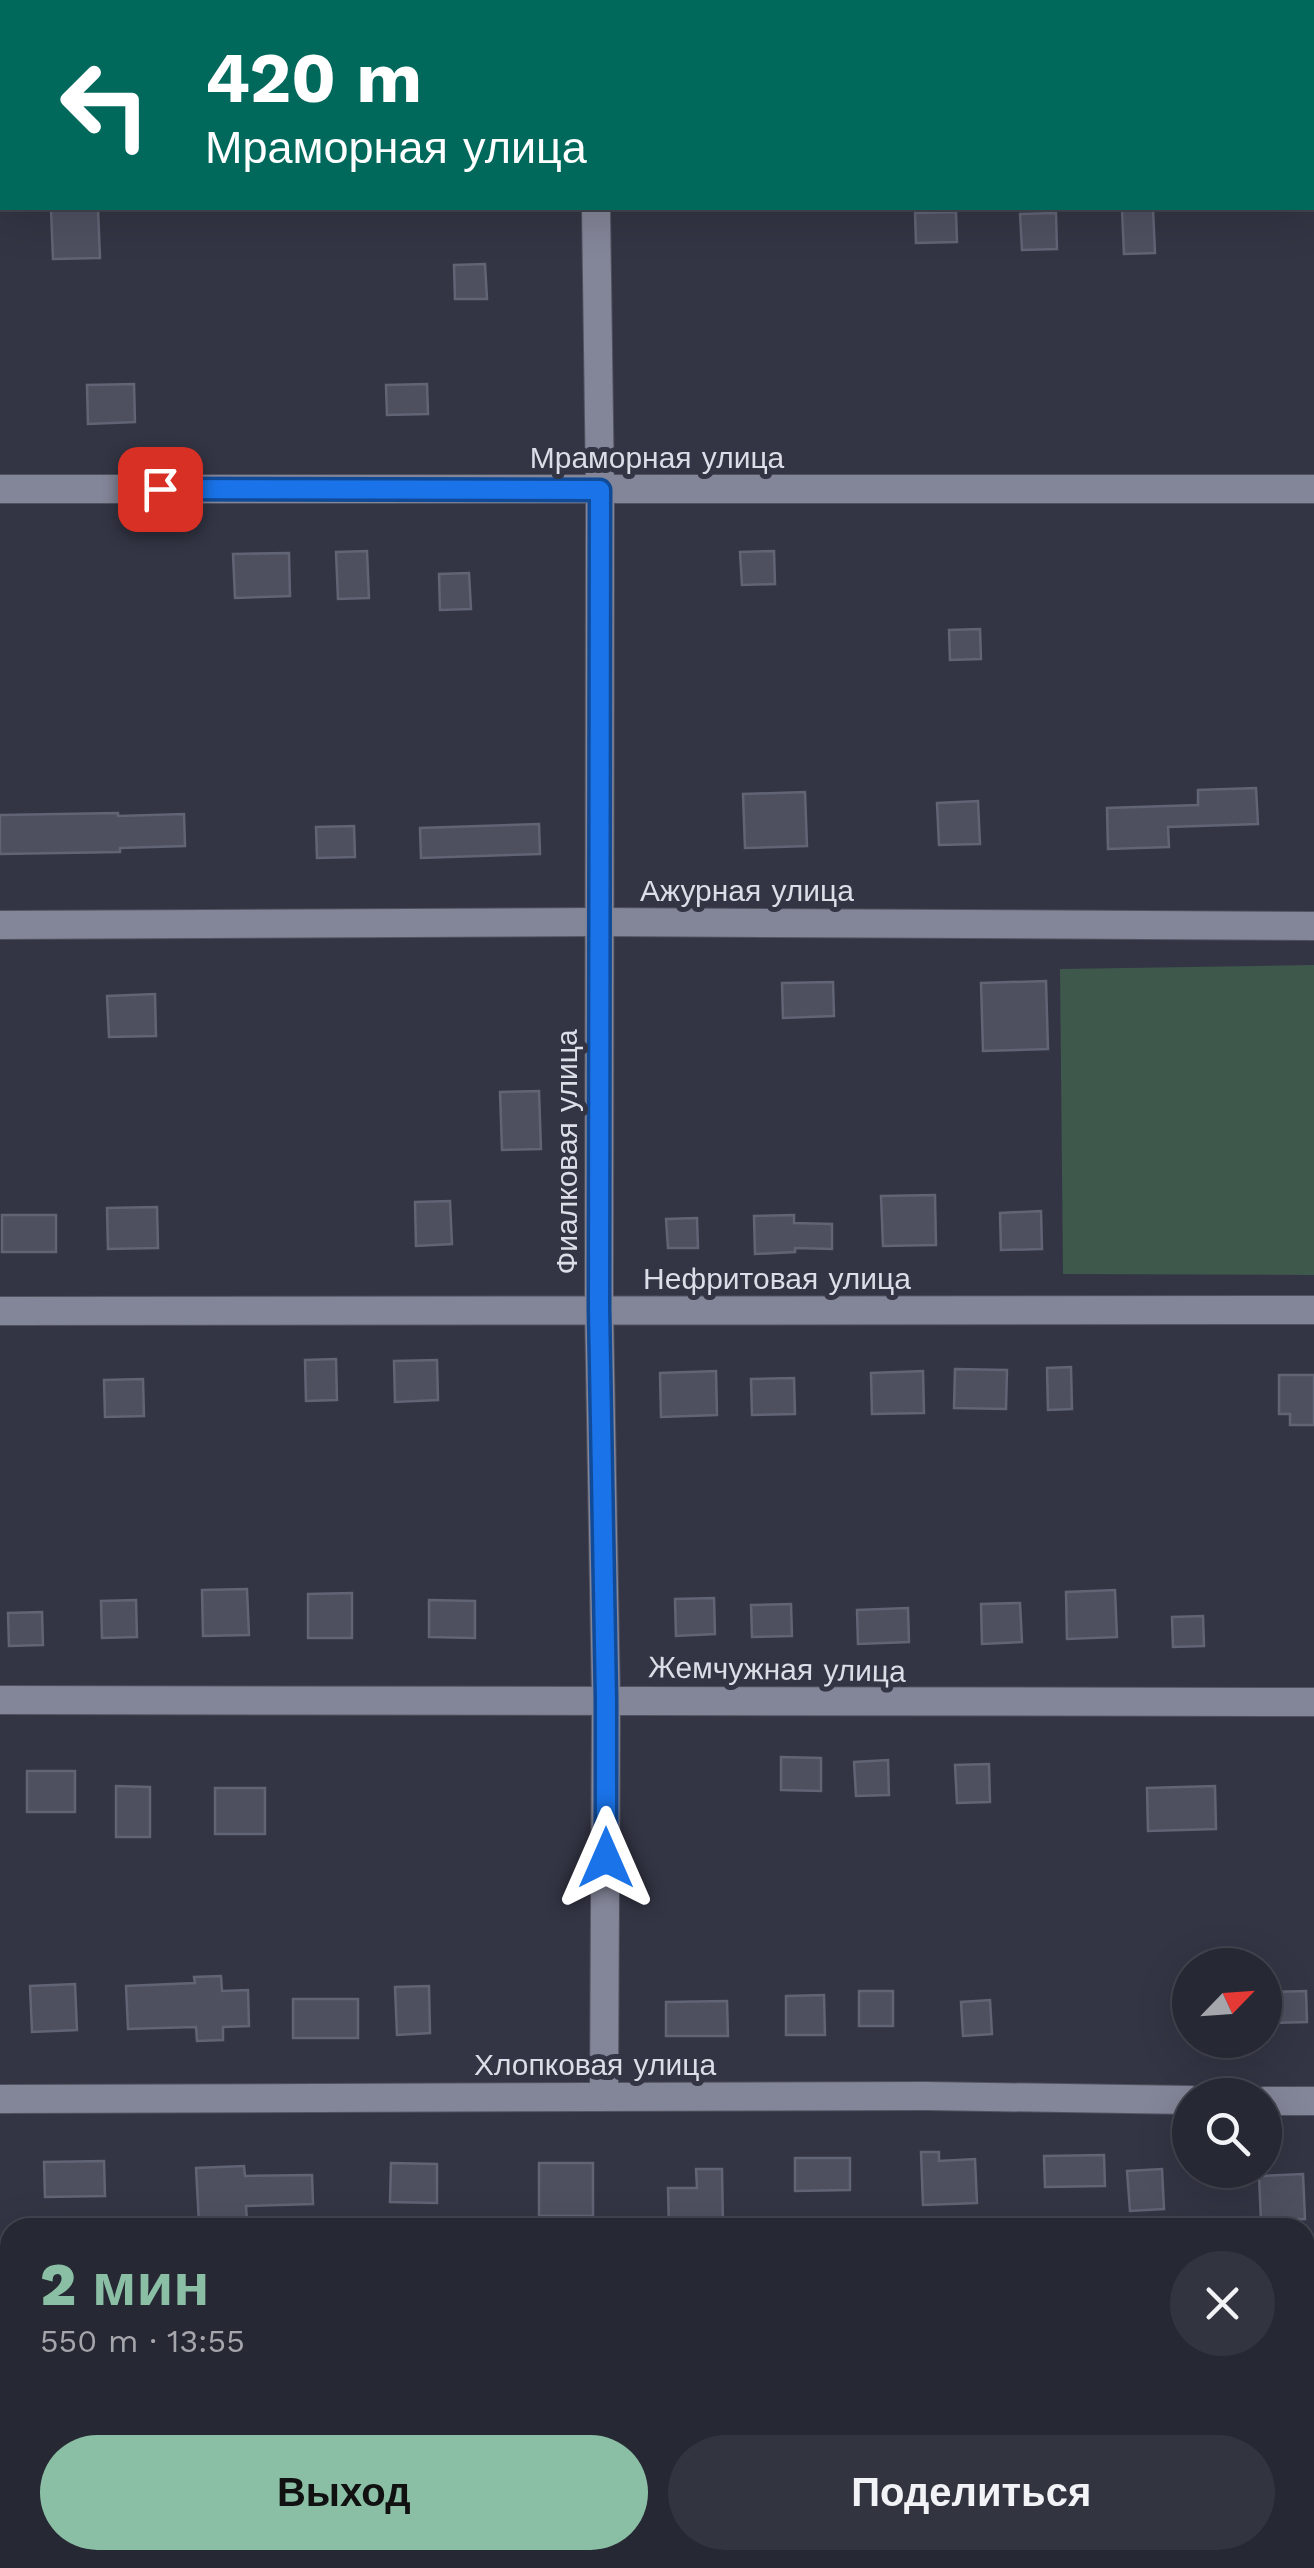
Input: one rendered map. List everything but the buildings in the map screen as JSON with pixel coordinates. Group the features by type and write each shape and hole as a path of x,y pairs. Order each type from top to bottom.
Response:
{"street":[{"name":"Фиалковая улица","path":"596,210 600,490 599,1309 606,1699 604,2096"},
{"name":"Мраморная улица","path":"0,488 1314,489"},
{"name":"Ажурная улица","path":"0,925 599,922 1314,926"},
{"name":"Нефритовая улица","path":"0,1311 1314,1310"},
{"name":"Жемчужная улица","path":"0,1700 1314,1702"},
{"name":"Хлопковая улица","path":"0,2099 604,2096 1172,2100"},
{"path":"1282,2100 1314,2101"}],"green space":[{"path":"1314,965 1314,1275 1063,1274 1060,969"}],"route":[{"path":"160,489 600,490 599,1309 606,1858"}]}
